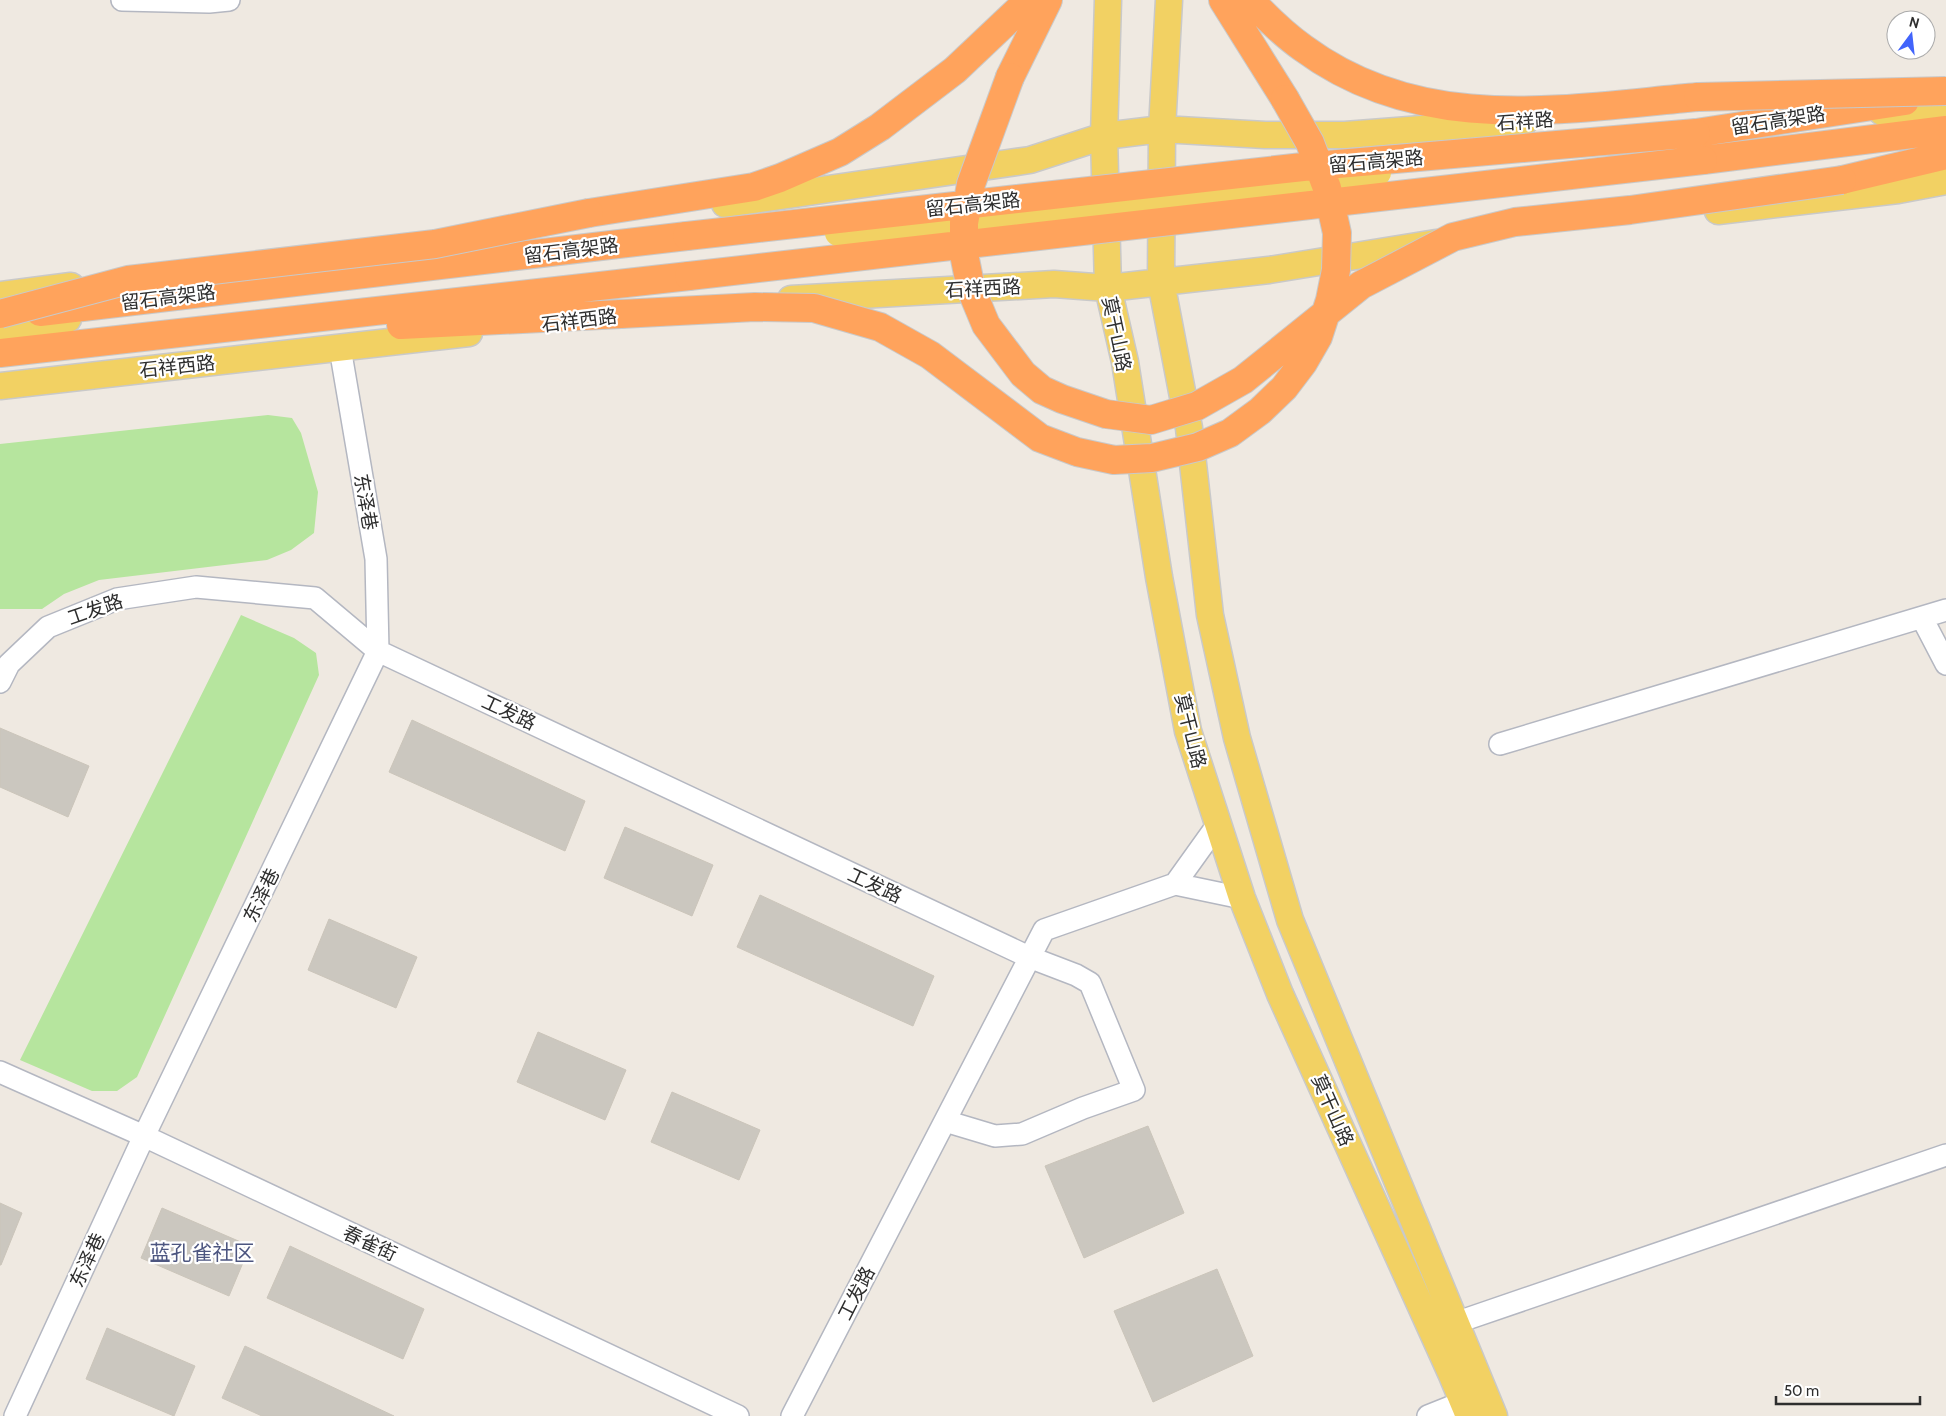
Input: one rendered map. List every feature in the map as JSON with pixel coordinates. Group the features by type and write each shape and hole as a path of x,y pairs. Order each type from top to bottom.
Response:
{"highway":[{"path":"0,316 128,280 435,244 589,214 754,187 840,152 880,127 955,70 1029,0"},
{"path":"1048,0 1010,76 983,146 971,184 964,223 964,254 971,289 986,325 1023,374 1042,390 1106,414 1151,420 1197,406 1243,380 1361,284 1453,237 1515,222 1630,210 1842,180 1946,155"},
{"path":"225,328 420,325 754,307 814,308 880,327 930,355 1040,438 1077,452 1114,460 1152,458 1198,447 1230,433 1260,411 1284,388 1304,363 1318,338 1330,300 1336,270 1337,232 1327,188 1310,143 1285,98 1223,0"},
{"path":"1250,0 1273,24 1303,48 1332,67 1384,91 1415,101 1446,107 1523,111 1698,96 1946,93"},
{"name":"留石高架路","path":"0,316 1303,167 1696,133 1946,93"},
{"name":"留石高架路","path":"0,352 1703,160 1946,130"}],"main road":[{"name":"莫干山路","path":"1108,0 1104,136 1108,288 1124,362 1159,577 1188,731 1242,898 1280,994 1466,1409"},
{"name":"莫干山路","path":"1169,0 1162,129 1161,282 1188,428 1210,615 1237,738 1290,920 1494,1416"},
{"name":"石祥路","path":"1104,136 1162,129 1265,135 1345,135 1715,106 1946,80"},
{"path":"1703,146 1946,103"},
{"path":"0,327 696,260 1703,146 1946,122"},
{"path":"0,294 682,210 922,176 1030,160 1104,136"},
{"path":"1161,282 1269,270 1426,245 1898,190 1946,181"},
{"path":"0,352 696,260"},
{"name":"石祥西路","path":"0,386 726,303 1054,284 1108,288 1161,282"}],"street":[{"path":"122,0 209,2 229,0"},
{"name":"东泽巷","path":"15,1416 144,1136 378,651 376,559 340,348"},
{"name":"工发路","path":"0,682 9,664 48,627 117,599 196,588 315,598 378,651 1029,956"},
{"path":"1500,744 1946,610"},
{"path":"1922,618 1946,664"},
{"path":"1218,824 1175,884 1242,898"},
{"name":"工发路","path":"792,1416 1044,930 1175,884"},
{"path":"944,1121 995,1136 1022,1134 1083,1108 1134,1090 1090,983 1076,975 1029,956"},
{"name":"春雀街","path":"0,1072 144,1136 738,1416"},
{"path":"1455,1323 1946,1155"},
{"path":"1428,1416 1466,1409"}],"green space":[{"path":"268,415 292,418 301,433 318,492 314,533 291,550 267,560 99,580 64,594 42,609 0,609 0,444"},
{"path":"241,615 294,638 316,653 319,675 137,1077 117,1091 92,1091 20,1060"}],"building":[{"path":"412,720 585,801 565,851 389,772"},
{"path":"0,728 89,766 68,817 0,787"},
{"path":"625,827 713,865 692,916 604,878"},
{"path":"760,895 934,976 913,1026 737,947"},
{"path":"329,919 417,957 396,1008 308,970"},
{"path":"538,1032 626,1070 605,1120 517,1082"},
{"path":"672,1092 760,1130 739,1180 651,1142"},
{"path":"1148,1126 1184,1213 1084,1258 1045,1166"},
{"path":"0,1203 22,1213 1,1265 0,1265"},
{"path":"162,1208 250,1246 229,1296 141,1258"},
{"path":"290,1246 424,1309 403,1359 267,1298"},
{"path":"1217,1269 1253,1356 1153,1402 1114,1311"},
{"path":"107,1328 195,1366 174,1416 86,1379"},
{"path":"245,1346 394,1416 262,1416 222,1398"}],"district":[{"name":"蓝孔雀社区","path":"202,1253"}]}
